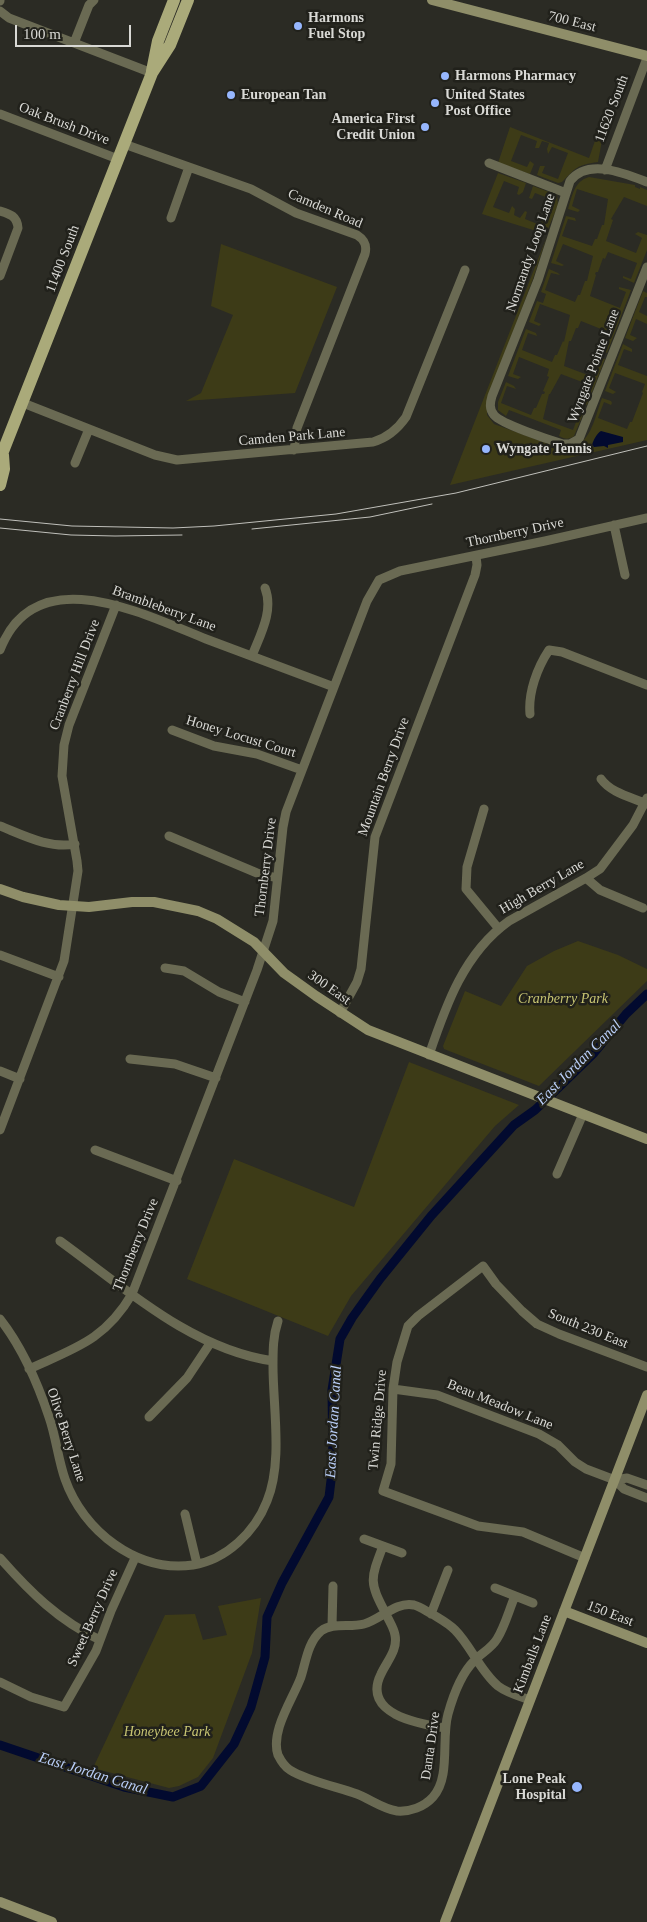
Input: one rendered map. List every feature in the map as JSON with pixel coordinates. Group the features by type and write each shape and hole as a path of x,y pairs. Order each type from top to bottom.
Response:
{"main road":[{"name":"11400 South","path":"0,485 4,469 1,456 152,73 158,41 174,0"},
{"name":"11400 South","path":"152,73 170,45 188,0"}],"street":[{"path":"74,43 89,5 94,0"},
{"name":"700 East","path":"432,0 647,57"},
{"path":"0,11 10,18 152,73"},
{"name":"11620 South","path":"604,170 647,57"},
{"name":"Oak Brush Drive","path":"0,114 118,159"},
{"name":"Camden Road","path":"124,144 258,192 296,213 357,235 365,244 365,254 297,428 294,450"},
{"path":"489,163 566,193"},
{"path":"171,218 189,167"},
{"name":"Normandy Loop Lane","path":"492,412 490,404 492,396 538,280 570,182 579,172 585,170 604,170 621,172 647,182"},
{"path":"0,210 18,221 18,228 0,276"},
{"name":"Wyngate Pointe Lane","path":"492,412 502,421 560,443 570,444 580,439 647,267"},
{"name":"Camden Park Lane","path":"23,403 162,457 177,460 373,442 388,435 401,424 410,410 465,270"},
{"path":"75,463 89,429"},
{"name":"Thornberry Drive","path":"29,1369 93,1338 115,1320 132,1294 264,952 272,927 284,820 367,601 379,580 400,571 647,518"},
{"path":"614,526 625,575"},
{"name":"Mountain Berry Drive","path":"340,1013 357,982 361,969 375,837 475,575 476,556"},
{"path":"252,656 269,606 265,588"},
{"name":"Brambleberry Lane","path":"0,650 6,636 16,622 22,616 42,604 69,599 92,600 116,605 334,687"},
{"name":"Cranberry Hill Drive","path":"0,1130 64,961 78,871 75,844 62,776 64,745 70,724 116,605"},
{"path":"530,714 531,693 542,662 549,650 562,652 647,685"},
{"name":"Honey Locust Court","path":"172,730 214,746 258,754 302,770"},
{"path":"601,779 606,786 613,790 646,802"},
{"name":"High Berry Lane","path":"429,1055 457,983 474,956 498,929 600,869 633,825 646,802"},
{"path":"484,809 466,874 466,889 498,929"},
{"path":"0,826 52,844 65,846 75,844"},
{"path":"169,836 257,873 278,878"},
{"path":"586,878 600,890 643,908"},
{"name":"300 East","path":"0,888 41,902 72,906 97,906 132,902 172,905 198,911 217,919 254,942 284,973 340,1013 368,1030 647,1139"},
{"path":"0,955 59,977"},
{"path":"165,968 184,971 219,992 245,1002"},
{"path":"130,1059 175,1064 216,1078"},
{"path":"0,1071 20,1079"},
{"path":"557,1174 583,1114"},
{"path":"95,1150 177,1181"},
{"path":"60,1241 186,1331 251,1357 273,1361"},
{"name":"South 230 East","path":"483,1266 496,1284 537,1324 647,1367"},
{"name":"Twin Ridge Drive","path":"483,1266 418,1316 408,1326 397,1362 393,1390 391,1464 383,1492 478,1526 523,1532 585,1558"},
{"name":"Olive Berry Lane","path":"0,1319 29,1369 50,1418 63,1474 74,1500 97,1529 120,1548 135,1558 169,1566 197,1564 216,1558 234,1546 252,1527 267,1502 272,1489 276,1463 273,1361 274,1337 278,1321"},
{"path":"149,1417 186,1378 211,1342"},
{"name":"Beau Meadow Lane","path":"393,1390 437,1395 539,1434 558,1444 586,1469 614,1480"},
{"name":"Kimballs Lane","path":"445,1922 647,1395"},
{"path":"614,1480 627,1478 647,1485"},
{"path":"614,1480 624,1489 647,1498"},
{"path":"185,1514 197,1564"},
{"path":"364,1538 402,1553"},
{"path":"383,1546 373,1572 372,1582 375,1593 394,1630 396,1639 393,1652 378,1680 378,1693 381,1702 396,1715 422,1724 445,1728"},
{"path":"0,1558 23,1584 52,1610 85,1633 100,1640"},
{"name":"Sweet Berry Drive","path":"0,1682 31,1697 64,1707 90,1662 135,1558"},
{"path":"431,1614 448,1570"},
{"path":"333,1586 332,1626 362,1625 401,1606 419,1607 452,1627 490,1677 500,1687 530,1700"},
{"path":"495,1588 533,1603"},
{"name":"Danta Drive","path":"332,1626 321,1631 312,1644 282,1721 277,1748 283,1763 296,1773 360,1795 386,1808 397,1811 414,1810 432,1798 441,1784 445,1728 451,1705 464,1674 476,1658 496,1641 515,1596"},
{"name":"150 East","path":"564,1611 647,1642"},
{"path":"0,1902 52,1922"}],"green space":[{"path":"510,127 589,158 596,138 602,140 598,162 581,166 562,182 558,183 537,175 540,166 545,166 542,173 558,179 568,153 552,147 548,154 549,143 542,141 539,148 535,148 537,141 521,135 511,161 527,167 530,161 534,164 530,174 498,163"},
{"path":"498,173 526,183 523,192 519,195 517,194 519,187 504,181 493,207 509,213 512,206 515,209 514,215 520,218 525,211 527,212 525,219 540,225 551,199 535,193 532,199 529,198 533,186 557,195 558,205 546,234 482,214"},
{"path":"589,177 635,185 635,187 647,190 647,206 624,197 611,219 613,220 606,241 636,253 642,238 635,234 638,232 647,235 647,250 634,283 623,278 623,276 631,279 637,263 608,252 605,259 603,258 598,272 595,274 590,296 620,308 626,292 619,289 619,287 631,290 607,353 596,347 605,348 611,333 581,321 571,341 569,341 564,366 593,377 599,361 593,357 594,355 605,359 587,405 576,401 577,398 584,401 590,385 561,374 549,394 543,419 573,430 579,414 572,411 584,412 574,436 566,439 559,436 561,430 509,410 506,416 498,410 498,402 506,382 516,389 507,386 501,403 531,415 542,394 545,392 543,391 549,377 547,376 549,369 519,357 513,374 521,377 518,379 508,376 526,329 536,333 537,336 528,333 522,350 552,362 564,342 570,315 540,304 534,321 541,324 539,326 529,322 537,301 543,303 546,294 541,292 549,269 560,275 551,273 545,290 575,302 578,295 580,295 585,281 587,281 593,256 563,244 556,261 564,265 551,263 566,216 575,218 576,221 568,219 562,236 592,246 595,239 597,239 602,225 604,225 608,199 577,189 572,206 580,210 578,212 568,209 577,186"},
{"path":"547,236 533,279 487,400 487,415 494,424 565,450 581,443 586,437 594,423 602,398 612,403 611,405 604,402 598,418 627,429 630,422 632,422 645,384 615,373 609,388 616,392 613,394 605,391 623,344 632,349 632,352 624,349 618,365 647,376 647,440 450,485"},
{"path":"221,244 337,287 295,393 186,401 201,393 233,315 211,306"},
{"path":"643,291 647,293 647,297 645,297 639,312 647,316 647,324 636,319 630,335 637,338 633,341 625,338"},
{"name":"Cranberry Park","path":"578,941 618,955 647,969 647,981 539,1086 444,1049 443,1046 465,991 501,1006 527,966 554,951"},
{"path":"409,1062 519,1105 495,1126 351,1296 328,1336 187,1279 234,1159 354,1207"},
{"name":"Honeybee Park","path":"261,1598 252,1653 213,1758 198,1777 179,1786 169,1788 93,1768 165,1615 195,1614 203,1640 227,1635 218,1606"}],"water":[{"path":"601,431 623,437 623,442 608,445 608,448 604,446 594,447 592,445 593,441"}],"waterway":[{"name":"East Jordan Canal","path":"0,1745 124,1787 173,1797 201,1786 234,1744 251,1707 265,1657 267,1617 282,1583 329,1497 333,1464 332,1390 340,1339 352,1318 380,1279 431,1216 514,1125 535,1110 594,1053 626,1014 647,994"}],"tram line":[{"path":"0,519 72,526 173,528 214,526 336,514 456,493 647,446"},
{"path":"252,529 370,517 432,504"},
{"path":"0,528 71,535 182,535"}],"place":[{"name":"Harmons Fuel Stop","path":"298,26"},
{"name":"Harmons Pharmacy","path":"445,76"},
{"name":"European Tan","path":"231,95"},
{"name":"United States Post Office","path":"435,103"},
{"name":"America First Credit Union","path":"425,127"},
{"name":"Wyngate Tennis","path":"486,449"},
{"name":"Lone Peak Hospital","path":"577,1787"}]}
